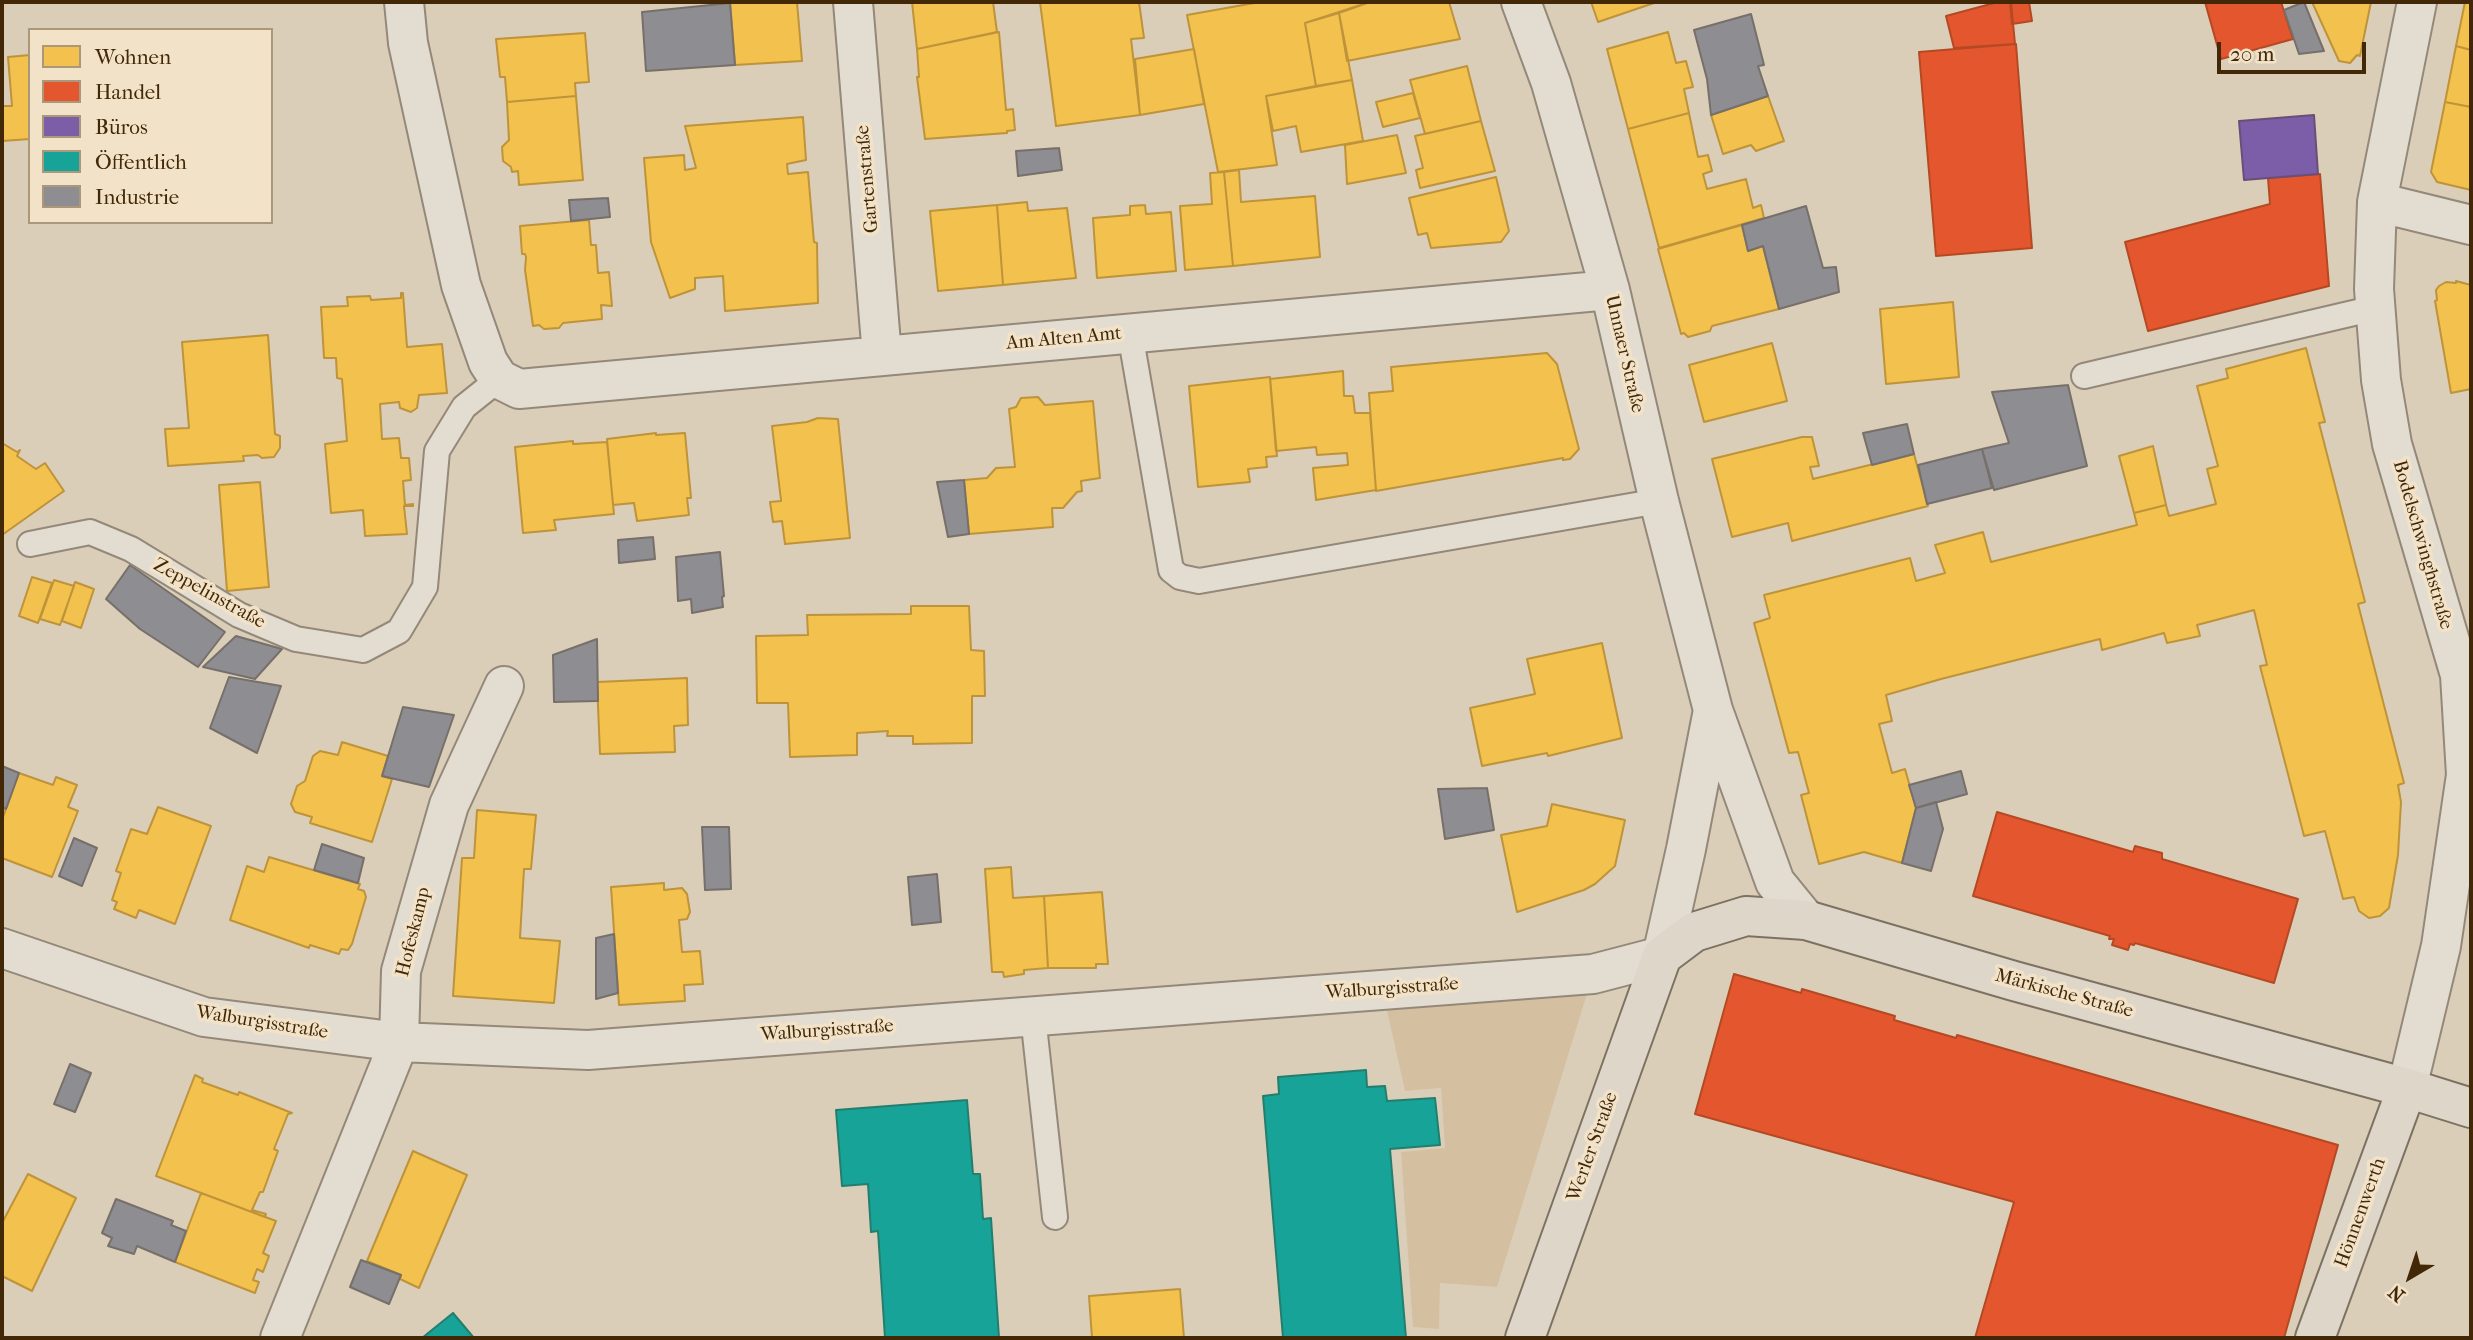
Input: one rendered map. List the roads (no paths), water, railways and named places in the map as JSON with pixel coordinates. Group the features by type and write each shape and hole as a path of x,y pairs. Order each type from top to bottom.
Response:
{"main road":[{"name":"Märkische Straße","path":"1662,957 1694,932 1746,916 1806,920 2014,981 2407,1088 2471,1108"},
{"name":"Werler Straße","path":"1525,1338 1662,957"},
{"name":"Hönnenwerth","path":"2315,1338 2407,1088"}],"street":[{"path":"404,2 408,43 461,285 488,362 509,384"},
{"name":"Gartenstraße","path":"853,2 882,356"},
{"name":"Unnaer Straße","path":"1521,2 1551,83 1610,290 1659,501 1713,710 1775,882 1806,920"},
{"name":"Bodelschwinghstraße","path":"2407,1088 2441,946 2466,775 2460,675 2392,444 2381,380 2375,308 2377,202 2417,2"},
{"path":"2377,202 2471,225"},
{"name":"Am Alten Amt","path":"509,384 882,356 1610,290"},
{"name":"Hofeskamp","path":"280,1338 399,1042 401,971 449,805 504,686"},
{"name":"Unnaer Straße","path":"1662,957 1713,710"},
{"name":"Walburgisstraße","path":"2,948 204,1017 399,1042 588,1049 1593,974 1662,957"}],"lane":[{"path":"2084,376 2375,308"},
{"path":"1130,333 1171,570 1180,577 1199,581 1659,501"},
{"name":"Zeppelinstraße","path":"30,544 90,531 131,549 239,615 296,639 363,649 399,631 425,587 437,451 464,407 509,384"},
{"path":"1033,1016 1055,1217"}]}
